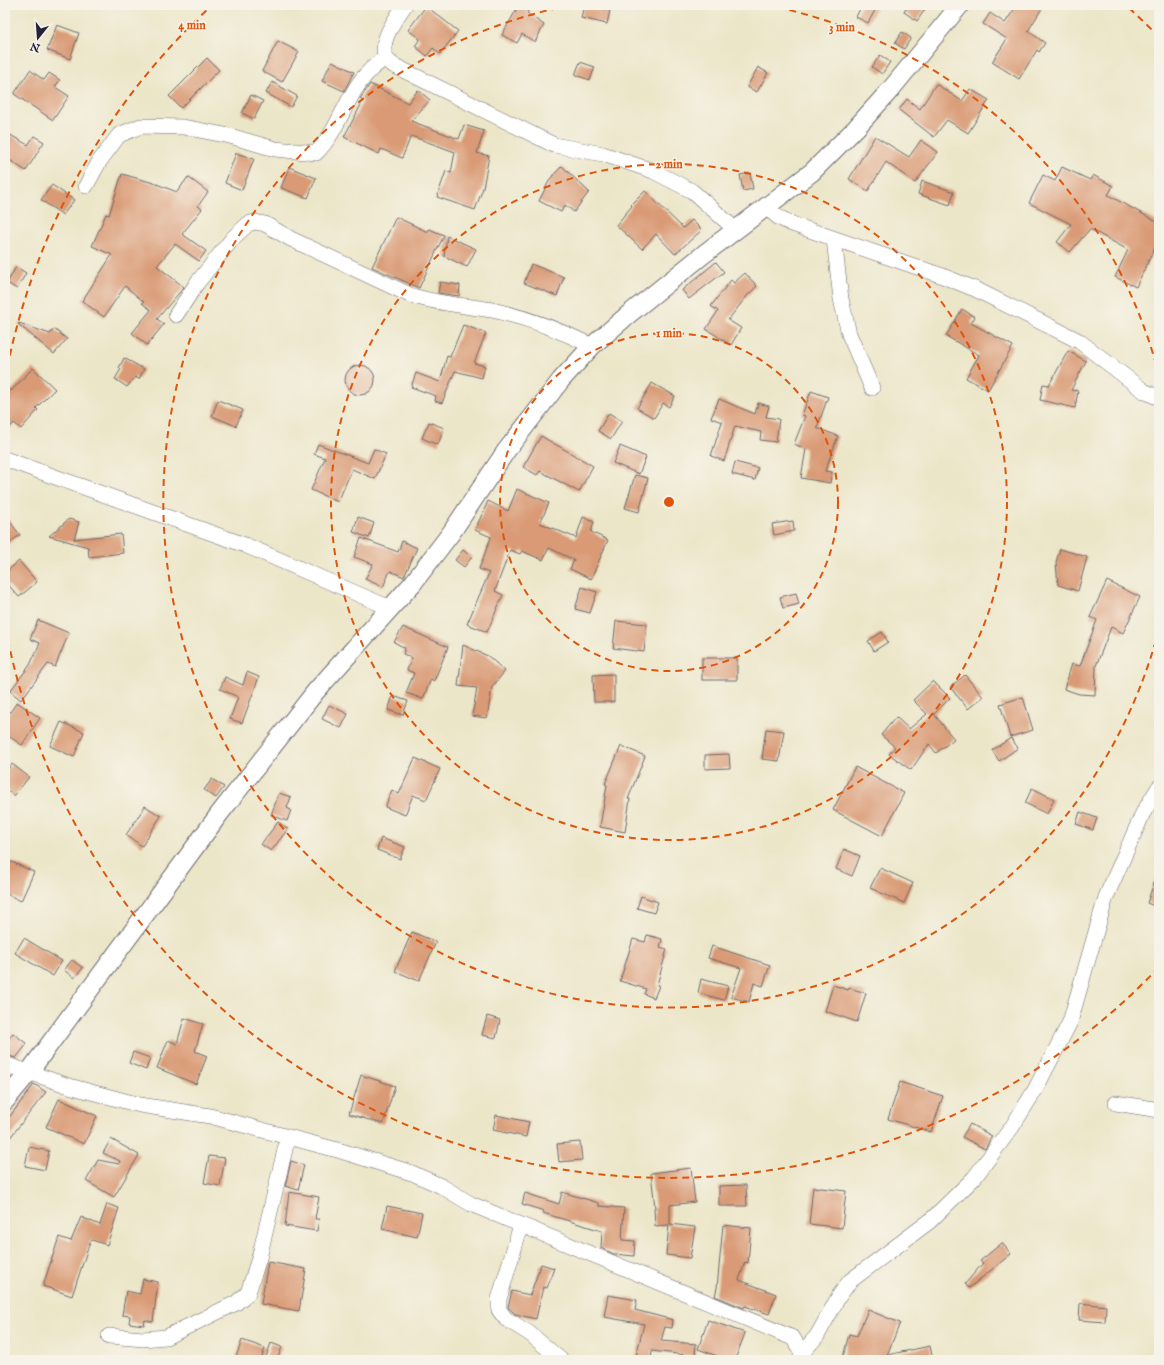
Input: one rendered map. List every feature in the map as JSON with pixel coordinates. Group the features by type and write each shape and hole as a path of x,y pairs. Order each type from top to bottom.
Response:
{"main road":[{"path":"5,1101 29,1072 220,813 316,691 413,583 451,533 506,451 561,380 592,346 629,314 812,172 856,128 960,5"}],"street":[{"path":"405,5 386,38 384,49 386,58 399,68 554,145 603,154 653,171 692,192 736,230"},
{"path":"86,186 99,162 119,135 141,126 183,127 230,136 275,149 316,153 327,140 347,102 366,73 386,58"},
{"path":"767,208 778,217 792,224 940,274 975,289 1079,341 1144,391 1159,398"},
{"path":"176,315 197,283 233,238 248,224 256,222 265,224 291,239 410,295 424,300 490,310 530,320 561,330 592,346"},
{"path":"834,239 841,299 849,334 872,388"},
{"path":"5,459 245,545 390,608"},
{"path":"5,1064 69,1086 140,1105 210,1116 341,1151 412,1173 441,1186 471,1204 793,1338 801,1356 817,1336 835,1302 850,1281 930,1221 974,1178 1012,1127 1035,1090 1070,1022 1106,897 1143,813 1159,787"},
{"path":"1116,1103 1159,1110"},
{"path":"109,1336 143,1339 166,1337 236,1303 248,1293 259,1258 288,1137"},
{"path":"521,1225 499,1300 499,1310 506,1319 529,1333 561,1360"}],"building":[{"path":"519,5 532,5 527,13 544,25 535,42 522,34 517,43 502,35"},
{"path":"584,5 610,10 607,24 581,18"},
{"path":"862,5 878,5 868,23 856,17"},
{"path":"908,5 928,5 917,21 904,12"},
{"path":"1017,5 1044,5 1028,31 1045,43 1039,52 1037,50 1019,79 992,62 1007,39 983,24 990,13 1005,23"},
{"path":"426,6 458,31 440,54 433,48 427,56 415,46 420,39 408,30"},
{"path":"57,25 79,33 70,59 47,50"},
{"path":"902,32 911,38 904,49 895,43"},
{"path":"278,41 299,52 282,82 262,71"},
{"path":"880,55 890,62 882,74 872,67"},
{"path":"207,58 219,70 181,108 169,96"},
{"path":"332,61 354,72 344,91 322,81"},
{"path":"580,62 595,67 590,80 575,75"},
{"path":"758,67 768,73 757,92 747,87"},
{"path":"30,70 44,80 49,73 60,80 55,87 69,96 53,120 14,94"},
{"path":"272,82 297,96 291,107 266,93"},
{"path":"370,84 408,103 418,90 430,100 411,121 459,139 464,125 484,131 477,153 489,156 483,188 475,210 437,197 446,171 451,173 455,152 411,136 402,158 381,149 379,154 344,137 363,101 360,99"},
{"path":"936,84 962,101 970,89 989,100 968,133 947,120 934,137 899,110 907,99 920,109"},
{"path":"251,95 263,101 254,119 242,113"},
{"path":"5,132 28,145 34,136 44,142 26,171 5,157"},
{"path":"875,136 909,157 921,140 938,152 915,183 886,162 868,191 849,179"},
{"path":"236,153 254,159 242,190 225,183"},
{"path":"562,166 589,192 574,212 565,205 561,212 539,201 550,179"},
{"path":"289,167 316,178 308,198 281,188"},
{"path":"1062,167 1090,180 1093,175 1113,186 1108,195 1159,223 1159,239 1136,287 1115,277 1128,250 1090,229 1070,252 1057,242 1071,224 1029,203 1043,175 1055,181"},
{"path":"750,173 753,189 743,191 740,175"},
{"path":"122,174 154,183 177,192 188,177 208,192 198,206 202,209 182,234 206,251 199,261 175,244 157,266 184,287 157,319 164,324 147,345 132,333 151,310 125,286 104,317 82,301 112,255 92,246 106,214 109,215"},
{"path":"922,181 954,192 950,205 918,194"},
{"path":"52,185 74,200 63,215 41,200"},
{"path":"645,191 683,228 692,220 702,230 675,254 656,234 642,249 616,225 632,206 631,205"},
{"path":"396,217 428,232 429,229 444,235 419,288 372,267"},
{"path":"447,236 476,249 467,267 444,256"},
{"path":"716,262 724,272 689,299 682,290"},
{"path":"531,264 564,277 557,296 524,283"},
{"path":"16,267 26,273 17,289 7,283"},
{"path":"745,273 757,286 728,320 741,328 731,345 706,329 718,311 711,306 731,280 734,283"},
{"path":"440,282 460,285 459,296 438,293"},
{"path":"962,309 975,317 971,323 1013,346 988,390 966,378 979,355 946,336"},
{"path":"19,323 50,334 54,329 67,339 54,354 18,324"},
{"path":"463,325 486,333 474,363 485,366 482,378 455,371 442,403 435,401 436,396 411,387 416,373 440,382 447,356 450,357"},
{"path":"1068,351 1086,361 1071,390 1078,391 1075,408 1040,400 1043,384 1049,385"},
{"path":"124,358 144,369 139,379 135,377 127,387 115,379 121,369 119,368"},
{"path":"360,365 371,369 375,380 371,391 360,395 349,391 345,380 349,369"},
{"path":"33,368 55,389 36,408 38,410 21,429 14,423 5,433 5,386 11,391"},
{"path":"652,383 675,396 669,407 663,403 654,418 637,408"},
{"path":"811,391 828,397 817,428 838,436 825,471 832,472 830,483 801,478 806,449 794,444 805,416 802,415"},
{"path":"719,399 755,414 758,403 769,406 766,417 779,419 776,442 760,440 761,432 735,426 724,461 711,456 722,422 711,418"},
{"path":"218,400 243,410 236,426 212,416"},
{"path":"609,413 622,421 611,439 598,431"},
{"path":"429,422 444,428 438,445 422,438"},
{"path":"541,436 593,466 579,492 540,471 537,475 523,467"},
{"path":"318,444 368,463 374,449 386,454 375,479 352,469 338,502 311,490 325,458 314,454"},
{"path":"620,446 646,457 639,474 613,463"},
{"path":"735,462 758,468 755,480 732,474"},
{"path":"635,475 648,478 639,512 625,508"},
{"path":"517,489 549,503 540,523 576,538 583,517 594,522 591,532 608,540 591,579 570,569 574,560 549,548 543,560 522,551 520,554 510,550 495,591 503,595 487,632 467,624 489,573 479,569 491,537 475,530 488,501 508,511"},
{"path":"5,515 20,535 5,546"},
{"path":"358,517 374,523 369,538 353,532"},
{"path":"69,519 79,522 74,539 121,534 123,553 89,557 88,547 49,536"},
{"path":"793,521 794,531 774,535 772,524"},
{"path":"361,538 398,552 402,541 417,548 404,577 390,571 383,587 365,579 373,564 354,557"},
{"path":"1060,549 1087,557 1078,591 1058,585 1056,562"},
{"path":"463,550 472,557 464,567 455,560"},
{"path":"19,561 37,582 19,597 5,581 5,573"},
{"path":"1107,581 1140,597 1123,633 1111,627 1096,666 1095,695 1079,694 1064,689 1072,664 1080,666 1097,620 1090,617"},
{"path":"582,587 597,592 590,613 575,609"},
{"path":"796,593 799,604 783,608 780,597"},
{"path":"38,620 69,633 55,667 48,664 21,700 10,691 30,665 40,643 30,639"},
{"path":"616,621 647,624 644,652 613,648"},
{"path":"403,627 448,647 434,681 431,679 423,699 406,693 414,673 407,670 412,658 403,654 405,648 394,642"},
{"path":"882,632 888,642 874,651 868,641"},
{"path":"463,645 488,656 505,671 492,687 487,718 472,716 477,688 458,686"},
{"path":"702,658 737,658 737,680 702,680"},
{"path":"247,672 259,677 242,723 230,719 238,697 220,689 225,677 243,685"},
{"path":"614,674 614,702 594,702 593,675"},
{"path":"965,675 983,697 968,709 950,687"},
{"path":"933,681 950,698 934,714 954,739 936,753 929,744 911,770 889,754 895,747 881,735 896,717 909,729 927,714 913,700"},
{"path":"393,696 408,701 403,715 388,710"},
{"path":"1023,697 1033,730 1010,737 1000,704"},
{"path":"17,702 40,718 22,745 5,734 5,720"},
{"path":"329,705 348,714 341,728 322,719"},
{"path":"61,722 84,732 74,757 50,746"},
{"path":"766,729 784,731 779,761 762,759"},
{"path":"1011,738 1018,748 999,761 992,750"},
{"path":"621,746 645,756 628,799 630,799 625,832 600,827 607,785 605,784"},
{"path":"729,754 730,768 705,769 705,755"},
{"path":"415,758 440,769 426,800 413,795 405,815 385,807 392,790 399,794"},
{"path":"12,764 29,777 14,796 5,789 5,773"},
{"path":"855,767 904,793 882,836 833,810"},
{"path":"212,779 224,787 216,798 204,790"},
{"path":"1032,788 1054,799 1047,814 1025,803"},
{"path":"279,793 291,797 287,808 291,810 287,821 271,815"},
{"path":"145,806 161,816 142,846 126,835"},
{"path":"1080,812 1097,818 1093,830 1076,824"},
{"path":"278,822 288,829 271,851 261,844"},
{"path":"381,838 405,847 400,859 377,850"},
{"path":"844,849 860,856 852,876 836,869"},
{"path":"5,859 34,872 21,901 5,893"},
{"path":"880,868 913,883 904,903 870,888"},
{"path":"1157,874 1159,874 1159,908 1147,903"},
{"path":"641,896 658,902 654,913 637,908"},
{"path":"412,932 436,942 419,981 395,971"},
{"path":"647,935 662,939 660,947 667,949 657,985 659,986 654,998 644,994 646,989 620,981 633,939 645,942"},
{"path":"24,938 62,961 53,976 15,953"},
{"path":"712,946 770,965 763,986 754,983 749,1002 731,997 741,968 708,958"},
{"path":"72,960 83,968 74,978 64,970"},
{"path":"701,979 728,986 724,1000 698,993"},
{"path":"833,985 848,990 849,988 866,993 857,1022 825,1011"},
{"path":"487,1016 500,1020 496,1038 482,1035"},
{"path":"184,1018 203,1024 195,1051 207,1056 196,1084 157,1068 168,1040 177,1044"},
{"path":"13,1033 27,1044 16,1058 5,1055 5,1043"},
{"path":"133,1052 150,1058 146,1070 129,1063"},
{"path":"361,1075 395,1086 383,1124 349,1114"},
{"path":"900,1082 943,1096 931,1132 888,1119"},
{"path":"34,1084 46,1092 5,1144 5,1123"},
{"path":"59,1099 97,1116 84,1144 46,1127"},
{"path":"496,1115 529,1122 526,1137 493,1130"},
{"path":"970,1124 992,1136 985,1149 962,1137"},
{"path":"111,1139 139,1155 114,1197 86,1181 98,1160 119,1164 120,1161 103,1153"},
{"path":"580,1142 582,1160 559,1162 557,1144"},
{"path":"29,1147 49,1151 45,1170 25,1166"},
{"path":"209,1156 225,1158 220,1186 204,1183"},
{"path":"291,1161 304,1165 298,1190 285,1186"},
{"path":"691,1168 695,1202 670,1205 670,1224 695,1227 690,1258 666,1255 669,1225 655,1226 655,1208 651,1173"},
{"path":"746,1185 747,1206 719,1206 719,1186"},
{"path":"813,1187 846,1191 842,1228 809,1224"},
{"path":"289,1192 319,1197 315,1219 319,1219 317,1231 285,1226"},
{"path":"562,1192 599,1203 599,1206 624,1208 622,1240 635,1241 634,1256 614,1254 601,1248 602,1231 543,1213 544,1211 522,1204 525,1193 559,1204"},
{"path":"107,1204 119,1208 107,1245 92,1240 90,1242 72,1296 43,1286 59,1237 71,1241 81,1217 100,1225"},
{"path":"387,1206 422,1213 417,1237 382,1229"},
{"path":"723,1225 751,1228 748,1263 745,1262 739,1280 776,1294 769,1314 745,1306 744,1308 715,1296"},
{"path":"1002,1243 1011,1254 969,1288 965,1284 983,1263 980,1261"},
{"path":"268,1262 306,1269 299,1311 261,1304"},
{"path":"541,1264 554,1268 547,1288 543,1287 536,1319 515,1314 508,1307 512,1291 530,1295"},
{"path":"143,1279 158,1282 153,1322 145,1320 144,1325 129,1323 130,1316 122,1315 126,1291 140,1294"},
{"path":"608,1295 637,1300 635,1310 673,1320 672,1328 665,1327 661,1341 696,1344 695,1356 652,1351 651,1360 635,1360 644,1324 604,1317"},
{"path":"1080,1303 1106,1306 1105,1322 1079,1320"},
{"path":"868,1310 900,1323 885,1360 853,1360 843,1357 849,1334 857,1336"},
{"path":"708,1320 745,1333 735,1360 728,1360 698,1349"},
{"path":"242,1340 265,1348 261,1360 235,1360"},
{"path":"271,1343 282,1347 277,1360 265,1360"},
{"path":"930,1346 933,1360 888,1360 887,1355"}]}
